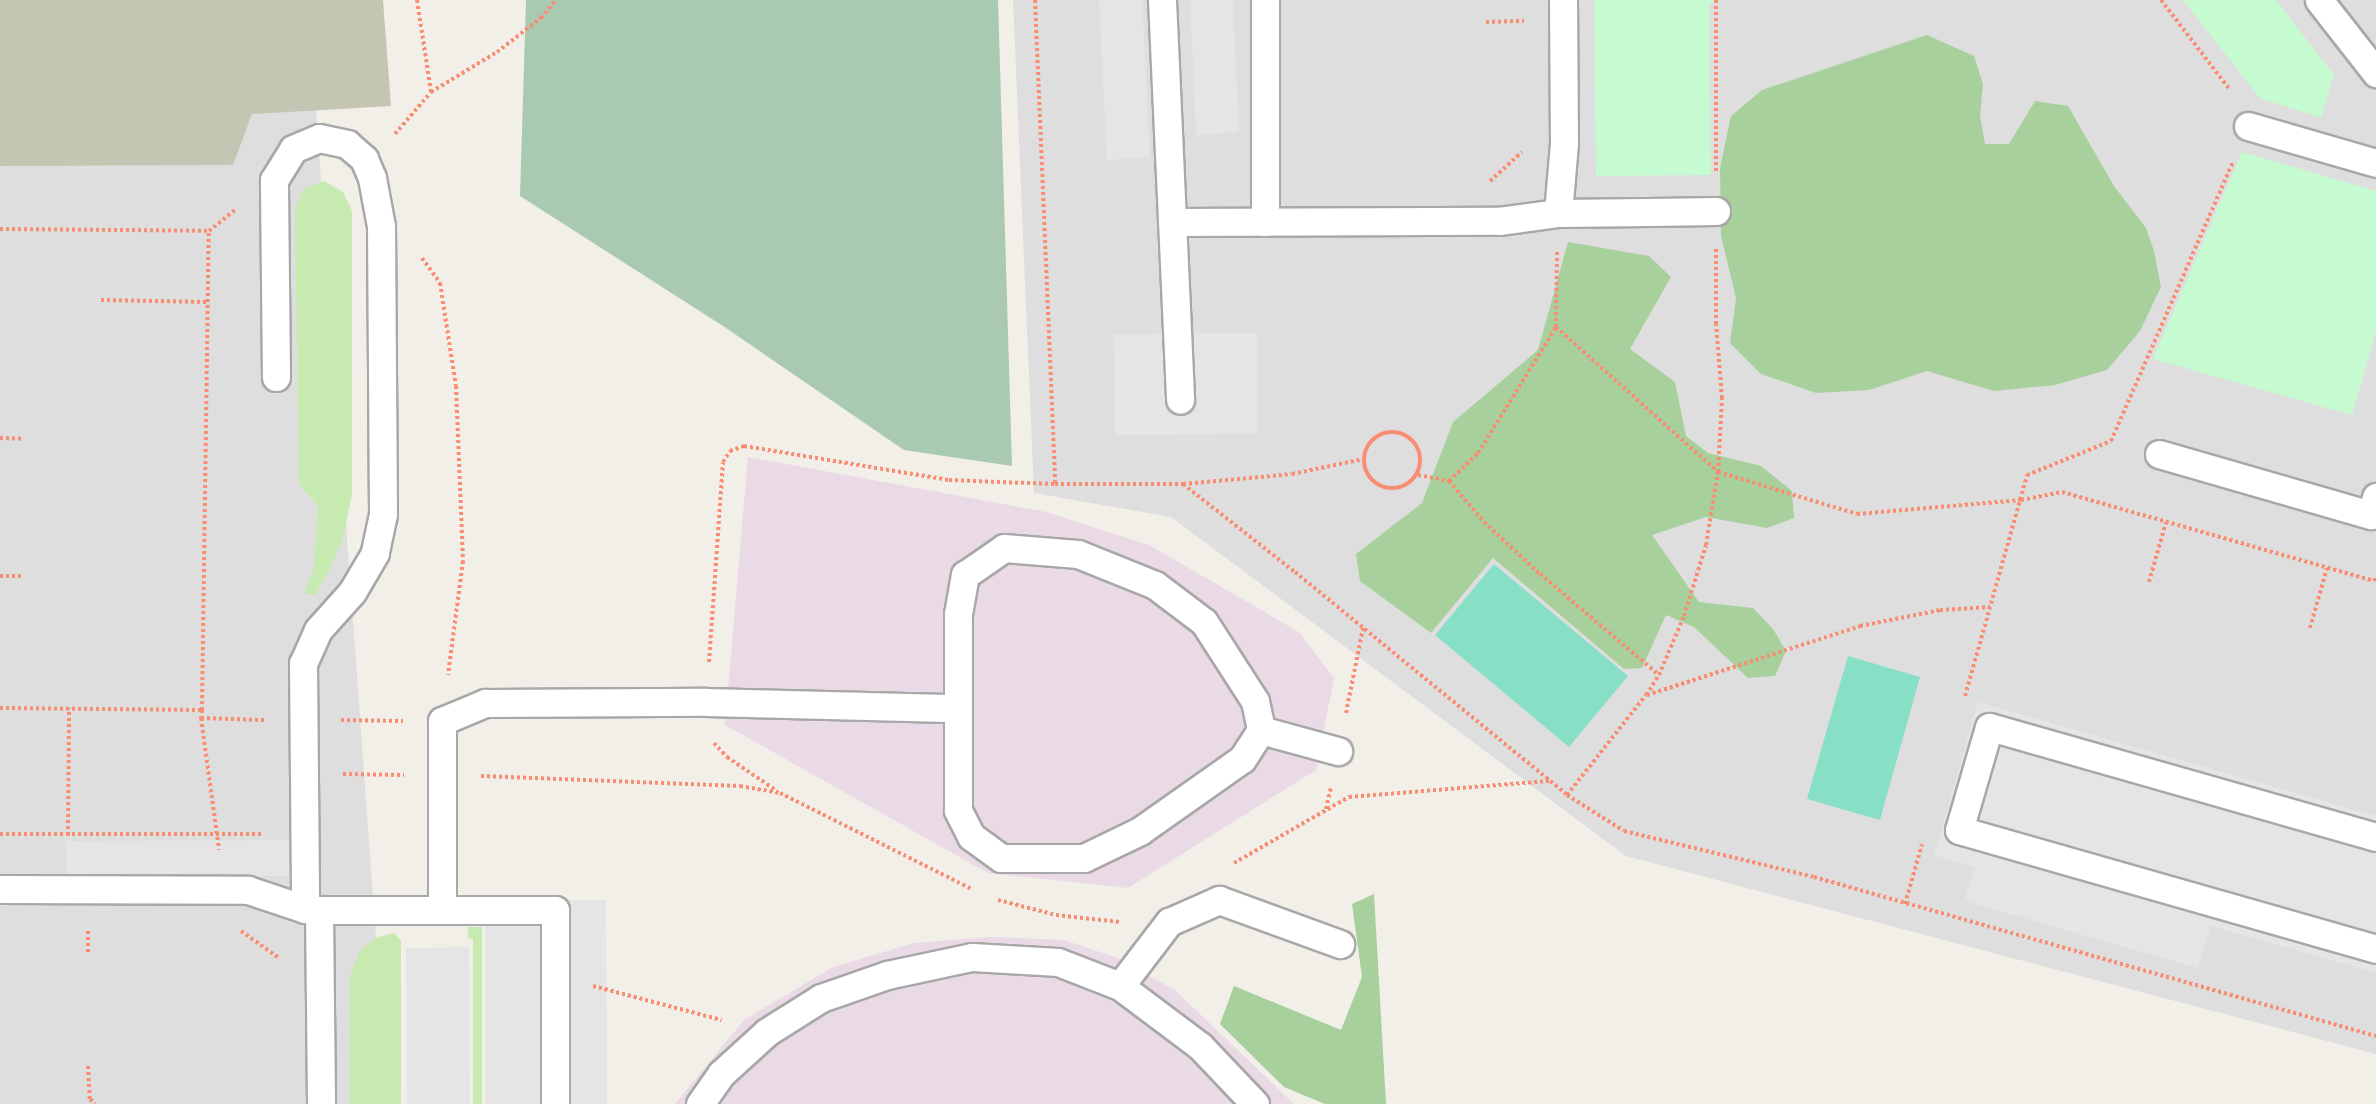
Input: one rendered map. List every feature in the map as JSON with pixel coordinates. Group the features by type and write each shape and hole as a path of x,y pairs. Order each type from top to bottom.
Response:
{"lane":[{"path":"1162,0 1180,400"},
{"path":"1265,0 1265,222"},
{"path":"1558,213 1564,143 1563,0"},
{"path":"2319,0 2376,74"},
{"path":"2248,126 2376,163"},
{"path":"276,377 274,180 293,149 319,138 347,144 364,159 372,178 381,226 383,514 375,553 352,592 318,630 303,663 304,834 312,909 321,1104"},
{"path":"1172,222 1499,221 1558,213 1716,211"},
{"path":"2158,454 2371,515 2376,497"},
{"path":"1004,548 1078,554 1155,585 1204,622 1255,701 1261,730 1242,759 1140,831 1084,858 1001,858 971,836 958,810 958,708 958,615 965,575 1004,548"},
{"path":"442,910 442,721 484,704 706,702 958,708"},
{"path":"2376,837 1989,727 1959,830 2376,950"},
{"path":"1261,730 1338,751"},
{"path":"0,889 248,890 312,909 555,910 555,1104"},
{"path":"1120,986 1169,922 1219,900 1340,944"},
{"path":"700,1104 721,1074 767,1032 821,998 887,975 972,957 1058,962 1120,986 1200,1046 1255,1104"}],"path":[{"path":"417,0 431,92"},
{"path":"364,159 401,129 431,92 497,52 541,18 556,0"},
{"path":"1035,0 1055,484"},
{"path":"1567,795 1646,695 1659,675 1684,616 1706,545 1718,472 1722,398 1716,324 1716,0"},
{"path":"2021,500 2026,475 2111,441 2252,118 2161,0"},
{"path":"1486,22 1535,21"},
{"path":"1489,182 1528,147"},
{"path":"1449,481 1478,453 1556,327 1558,213"},
{"path":"201,718 442,721 463,561 456,387 440,284 409,239 381,226"},
{"path":"0,228 209,231 201,718 224,890"},
{"path":"101,300 208,302"},
{"path":"1556,327 1718,472 1857,514 2021,500 2062,492 2374,581 2376,576"},
{"path":"1390,431 1410,436 1421,454 1418,475 1403,487 1384,488 1369,476 1363,459 1371,440 1390,431"},
{"path":"0,438 23,439"},
{"path":"706,702 723,462 730,451 744,446 949,480 1055,484 1184,484 1292,474 1363,459"},
{"path":"1418,475 1449,481 1484,522 1540,574 1659,675"},
{"path":"1184,484 1567,795 1624,831 1814,877 2376,1036"},
{"path":"2149,582 2166,522"},
{"path":"2310,628 2327,568"},
{"path":"0,576 21,576"},
{"path":"1646,695 1860,626 1940,610 1989,607"},
{"path":"1338,751 1363,628"},
{"path":"677,702 727,757 780,793 979,892"},
{"path":"0,708 202,710"},
{"path":"68,835 69,708"},
{"path":"303,774 442,775 740,786 780,793"},
{"path":"1224,869 1349,797 1550,781"},
{"path":"0,834 304,834"},
{"path":"989,897 1056,915 1131,924"},
{"path":"88,937 88,952"},
{"path":"555,976 767,1032"},
{"path":"88,1066 90,1099 95,1104"}],"shaded area":[{"path":"0,0 308,0 388,1104 0,1104"},
{"path":"0,0 383,0 391,106 252,114 233,165 0,166"},
{"path":"1013,0 2376,0 2376,1054 1626,856 1171,517 1034,493"},
{"path":"1099,0 1142,0 1150,157 1107,160"},
{"path":"1190,0 1233,0 1239,132 1196,135"},
{"path":"1257,333 1258,434 1115,435 1114,334"},
{"path":"748,457 1046,512 1149,545 1299,632 1334,678 1316,770 1128,888 988,873 725,725"},
{"path":"1978,702 2376,816 2376,973 2211,926 2198,968 1964,901 1974,867 1934,855"},
{"path":"292,840 292,876 67,877 66,841"},
{"path":"606,900 607,1104 486,1104 485,901"},
{"path":"991,937 1064,940 1115,957 1175,990 1294,1104 675,1104 744,1020 833,967 914,943"},
{"path":"469,947 470,1104 407,1104 406,948"}],"green space":[{"path":"526,0 998,0 1012,466 904,450 723,326 520,196"},
{"path":"1594,0 1719,0 1709,4 1711,175 1596,176"},
{"path":"2183,0 2276,0 2334,75 2321,118 2260,98"},
{"path":"1927,35 1974,56 1983,84 1980,116 1985,144 2009,144 2035,101 2068,106 2114,186 2146,228 2154,251 2161,287 2140,331 2107,370 2055,385 1994,391 1927,371 1869,390 1816,393 1761,374 1730,343 1736,298 1721,236 1720,168 1731,116 1762,90"},
{"path":"2242,152 2376,191 2376,332 2352,415 2153,359"},
{"path":"324,181 343,192 352,211 352,494 343,538 328,573 315,595 304,593 314,568 318,506 299,484 295,209 303,189"},
{"path":"1568,242 1649,256 1671,277 1630,349 1675,382 1686,436 1708,453 1761,466 1792,491 1794,518 1767,528 1706,517 1652,535 1699,602 1753,608 1773,629 1786,651 1775,676 1748,678 1694,627 1666,615 1642,668 1624,669 1493,558 1431,633 1360,581 1356,554 1422,503 1453,422 1538,350"},
{"path":"1494,564 1628,676 1569,747 1435,635"},
{"path":"1848,656 1920,677 1880,820 1807,799"},
{"path":"1374,894 1386,1104 1325,1104 1284,1087 1220,1024 1234,986 1341,1030 1362,977 1352,904"},
{"path":"468,927 482,927 482,1104 473,1104 473,939 468,938"},
{"path":"394,933 401,941 401,1104 350,1104 350,975 360,951 375,938"}]}
